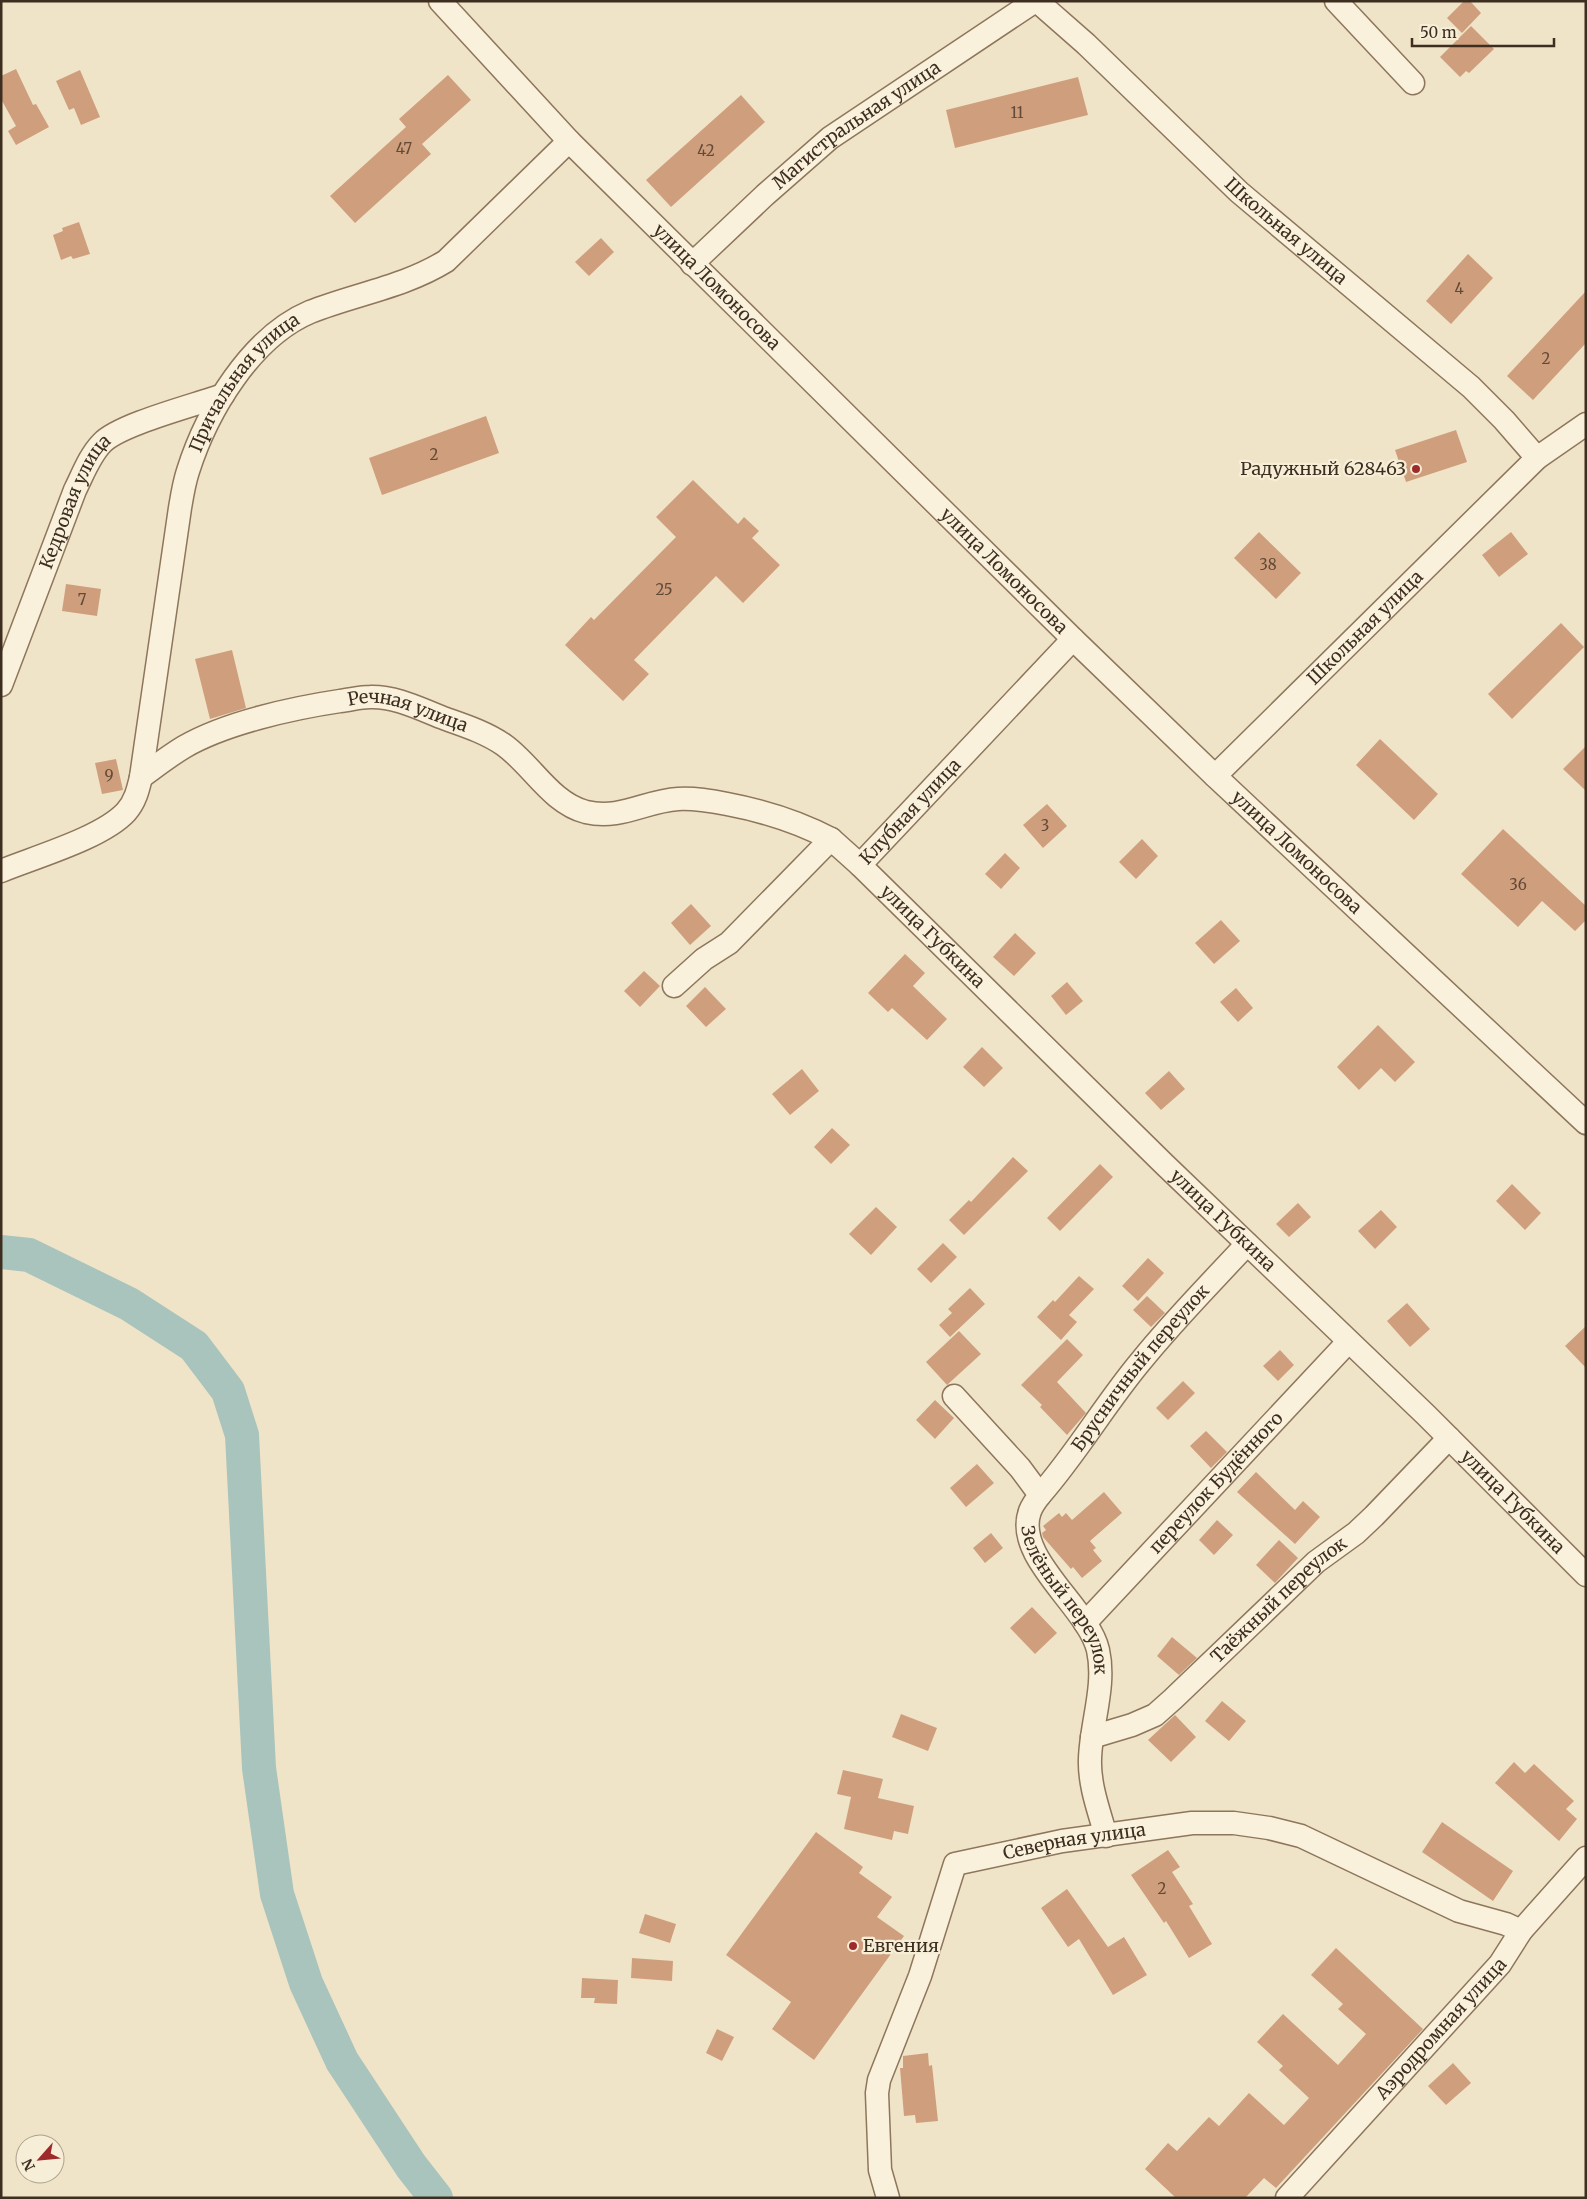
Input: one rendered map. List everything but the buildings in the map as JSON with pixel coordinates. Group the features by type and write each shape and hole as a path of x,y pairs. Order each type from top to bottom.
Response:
{"street":[{"name":"улица Ломоносова","path":"440,1 569,141 1074,639 1215,776 1586,1123"},
{"name":"Магистральная улица","path":"692,264 771,189 830,138 1036,1"},
{"name":"Школьная улица","path":"1036,1 1086,44 1239,192 1471,387 1504,420 1537,458"},
{"path":"1336,1 1413,83"},
{"name":"Причальная улица","path":"141,777 180,508 187,472 199,442 223,395 250,358 268,338 287,324 311,312 427,272 446,260 461,248 569,141"},
{"name":"Кедровая улица","path":"1,685 75,490 88,463 102,443 118,431 223,395"},
{"name":"Школьная улица","path":"1215,776 1537,458 1586,424"},
{"name":"Клубная улица","path":"674,986 704,959 729,943 831,839 860,864 1074,639"},
{"name":"Речная улица","path":"141,777 184,747 201,738 243,723 298,708 370,697 394,700 489,736 504,745 520,759 546,787 570,805 584,811 605,815 626,812 677,799 700,800 755,809 786,818 831,839"},
{"path":"1,871 98,832 115,822 127,811 136,795 141,777"},
{"name":"улица Губкина","path":"860,864 1060,1063 1449,1438 1586,1575"},
{"name":"Брусничный переулок","path":"1040,1495 1066,1465 1113,1397 1142,1360 1246,1244"},
{"name":"переулок Будённого","path":"1085,1623 1348,1342"},
{"name":"Зелёный переулок","path":"954,1396 1020,1468 1040,1495 1030,1511 1027,1524 1029,1539 1042,1564 1092,1633 1098,1650 1100,1675 1092,1737 1090,1775 1106,1836"},
{"name":"Таёжный переулок","path":"1092,1737 1132,1725 1155,1715 1316,1562 1356,1533 1449,1438"},
{"name":"Северная улица","path":"888,2198 880,2170 877,2093 879,2080 920,1976 955,1864 1062,1841 1192,1823 1234,1824 1269,1828 1301,1836 1459,1910 1506,1924 1521,1931"},
{"name":"Аэродромная улица","path":"1288,2197 1500,1964 1521,1931 1586,1858"}],"waterway":[{"path":"1,1252 29,1255 129,1304 194,1346 228,1391 242,1435 259,1768 277,1894 306,1983 342,2061 411,2166 436,2198"}],"place":[{"name":"Радужный 628463","path":"1416,469"},
{"name":"Евгения","path":"853,1946"}]}
